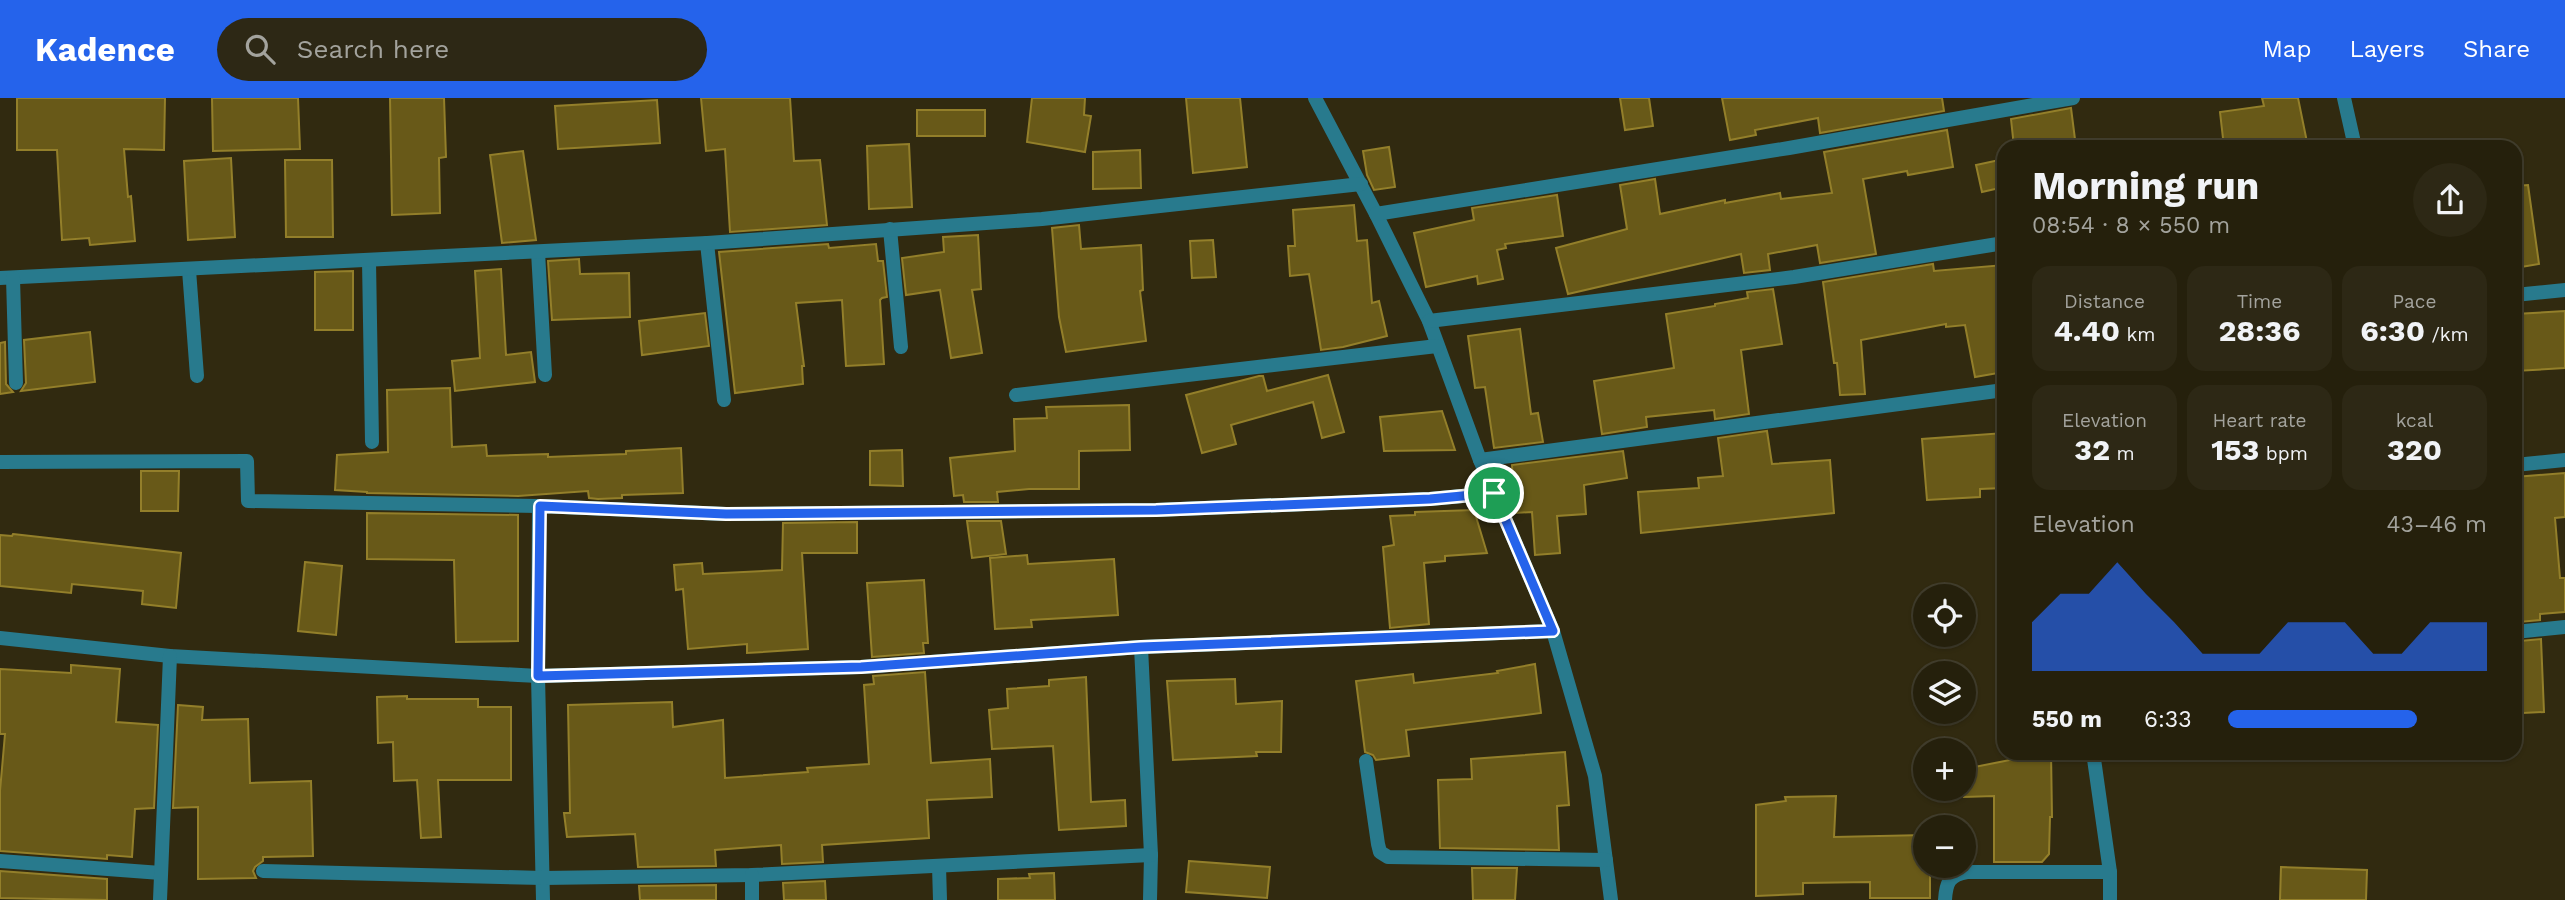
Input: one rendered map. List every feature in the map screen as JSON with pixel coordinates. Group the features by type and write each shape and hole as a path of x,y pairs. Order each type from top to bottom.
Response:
{"street":[{"path":"1315,98 1429,321 1480,460 1553,631 1595,776 1611,900"},
{"path":"1376,214 1789,148 2073,98"},
{"path":"2344,98 2353,140"},
{"path":"16,383 6,278 708,243 1042,219 1361,184"},
{"path":"890,229 901,347"},
{"path":"708,243 724,400"},
{"path":"1429,321 1794,277 1997,244"},
{"path":"538,252 545,374"},
{"path":"369,261 372,442"},
{"path":"189,270 197,376"},
{"path":"2522,294 2565,290"},
{"path":"1016,395 1437,346"},
{"path":"1480,460 1997,391"},
{"path":"2522,464 2565,460"},
{"path":"0,462 247,461 248,501 540,506 726,514 1156,510 1430,499 1494,493"},
{"path":"540,506 538,676 544,900"},
{"path":"2522,631 2565,627"},
{"path":"0,638 170,656 538,676 861,667 1141,647 1553,631"},
{"path":"1141,647 1151,855 1150,900"},
{"path":"160,900 170,656"},
{"path":"2094,760 2110,872 2110,900"},
{"path":"1366,761 1378,844 1381,852 1388,857 1606,860"},
{"path":"262,871 543,878 752,875 1151,855"},
{"path":"0,861 161,873"},
{"path":"939,866 940,900"},
{"path":"1945,900 1947,882 1954,874 2110,872"},
{"path":"752,875 752,900"}],"building":[{"path":"17,98 165,98 164,150 124,149 135,241 90,245 89,238 62,240 57,150 17,150"},
{"path":"212,98 298,98 300,149 213,151"},
{"path":"390,98 444,98 446,157 439,158 440,213 392,215"},
{"path":"701,98 790,98 794,161 820,160 827,225 730,232 725,149 706,151"},
{"path":"1032,98 1085,98 1084,115 1091,116 1085,152 1027,142"},
{"path":"1186,98 1240,98 1247,167 1193,173"},
{"path":"1620,98 1649,98 1653,126 1625,130"},
{"path":"1722,98 1942,98 1944,111 1820,133 1818,118 1755,130 1756,135 1730,140"},
{"path":"2262,98 2298,98 2307,140 2223,140 2220,112 2264,106"},
{"path":"657,100 660,143 558,149 555,106"},
{"path":"2071,108 2075,140 2013,140 2011,119"},
{"path":"917,110 985,110 985,136 917,136"},
{"path":"1947,130 1953,167 1908,175 1907,171 1863,179 1876,254 1820,263 1817,245 1768,254 1770,270 1744,273 1741,254 1568,294 1556,248 1627,229 1620,185 1655,179 1660,214 1725,200 1725,203 1780,193 1781,199 1832,193 1824,152"},
{"path":"909,144 912,207 869,209 867,146"},
{"path":"1389,147 1395,187 1374,190 1367,175 1363,151"},
{"path":"1140,150 1141,188 1093,189 1093,152"},
{"path":"523,151 536,240 502,243 490,155"},
{"path":"231,158 235,237 188,240 184,161"},
{"path":"285,160 332,160 333,237 286,237"},
{"path":"1997,160 1997,189 1982,192 1976,165"},
{"path":"2522,185 2528,185 2539,264 2522,267"},
{"path":"1557,195 1563,236 1505,244 1506,248 1497,250 1503,279 1478,284 1477,276 1426,287 1414,233 1474,220 1472,208"},
{"path":"1354,205 1357,241 1367,240 1372,303 1379,301 1387,336 1321,350 1309,274 1290,276 1288,246 1295,246 1293,210"},
{"path":"1079,225 1081,249 1141,245 1143,290 1140,291 1146,341 1066,352 1059,317 1052,228"},
{"path":"978,235 981,289 972,290 982,353 951,358 940,290 906,295 902,258 944,252 943,237"},
{"path":"1213,240 1216,277 1192,278 1190,241"},
{"path":"828,244 829,248 876,244 878,261 883,261 887,297 880,300 884,364 846,366 842,300 796,303 804,366 803,384 735,393 719,252"},
{"path":"579,259 580,274 629,273 630,317 552,320 548,261"},
{"path":"1933,264 1934,271 1997,266 1997,373 1975,377 1965,325 1946,327 1946,324 1861,340 1865,394 1840,395 1823,282"},
{"path":"501,269 506,355 531,352 535,382 455,391 452,361 480,358 475,271"},
{"path":"353,271 353,330 315,330 315,272"},
{"path":"1773,289 1782,344 1741,350 1749,414 1715,419 1714,410 1646,417 1647,427 1602,434 1594,381 1674,368 1666,314 1715,306 1748,298 1747,292"},
{"path":"2565,311 2565,368 2522,371 2522,314"},
{"path":"705,313 709,346 642,355 639,321"},
{"path":"1520,329 1531,414 1538,413 1543,442 1494,448 1485,387 1475,388 1468,336"},
{"path":"90,332 95,382 21,391 26,383 24,340"},
{"path":"5,342 6,384 13,392 0,394 0,343"},
{"path":"1328,375 1344,432 1322,438 1313,402 1231,425 1236,444 1202,453 1186,395 1259,376 1263,376 1267,391"},
{"path":"450,388 452,447 486,445 487,456 548,454 548,457 626,454 626,451 681,448 683,493 622,495 622,498 598,499 589,498 588,491 518,496 335,490 337,455 388,452 387,390"},
{"path":"1129,405 1130,450 1079,451 1079,489 997,492 998,502 964,502 963,495 954,496 950,458 1015,451 1014,419 1047,418 1046,407"},
{"path":"1442,411 1455,450 1384,451 1380,417"},
{"path":"1767,431 1772,464 1830,460 1834,513 1641,533 1638,492 1699,488 1698,478 1723,476 1718,438"},
{"path":"1997,434 1997,488 1980,489 1980,497 1927,500 1922,439"},
{"path":"902,450 903,486 870,485 870,451"},
{"path":"1623,451 1627,478 1584,485 1586,514 1557,516 1560,553 1535,555 1532,512 1515,513 1512,465"},
{"path":"141,471 179,471 178,511 141,511"},
{"path":"2565,473 2565,517 2555,518 2560,578 2565,578 2565,612 2540,614 2540,620 2522,622 2522,476"},
{"path":"1474,510 1487,553 1445,556 1445,561 1424,563 1429,624 1390,628 1383,547 1394,545 1390,516 1415,515 1415,512"},
{"path":"367,513 518,515 518,641 456,642 454,560 367,559"},
{"path":"967,521 1001,521 1006,554 972,558"},
{"path":"857,522 857,553 802,553 808,649 747,653 747,644 688,649 683,589 676,590 674,565 702,563 703,574 782,570 783,523"},
{"path":"13,534 181,553 176,608 142,604 143,591 72,584 71,593 0,586 0,535"},
{"path":"1027,555 1028,564 1114,559 1118,615 1031,620 1032,627 995,629 990,558"},
{"path":"305,562 342,566 336,635 298,631"},
{"path":"924,580 928,643 923,643 924,653 872,657 867,583"},
{"path":"2541,639 2544,712 2523,713 2522,641"},
{"path":"1535,664 1541,713 1406,730 1409,756 1376,760 1373,755 1365,752 1356,681 1413,674 1414,683 1498,673 1497,671"},
{"path":"71,665 120,669 116,722 158,725 154,808 135,809 132,857 107,855 107,859 0,851 0,791 5,734 0,734 0,669 71,673"},
{"path":"925,672 931,763 990,759 992,797 927,800 929,838 822,845 823,862 782,864 781,845 715,850 716,866 638,867 635,834 567,837 564,813 570,813 568,705 672,702 673,727 723,720 725,778 808,772 807,768 869,764 864,685 874,684 873,676"},
{"path":"1086,677 1091,802 1125,800 1126,826 1059,830 1053,746 992,749 989,710 1008,708 1007,689 1049,686 1049,680"},
{"path":"1235,679 1236,704 1282,701 1281,752 1256,752 1257,756 1173,760 1167,681"},
{"path":"407,696 407,699 478,699 478,707 511,707 511,780 438,780 441,837 421,838 417,780 394,781 393,742 378,743 377,697"},
{"path":"178,705 203,707 202,720 248,719 250,783 311,781 313,856 263,857 263,861 253,871 256,878 198,879 198,807 173,808"},
{"path":"1565,752 1569,805 1557,806 1559,850 1440,848 1438,780 1472,779 1471,759"},
{"path":"2010,760 2051,760 2052,817 2049,854 2042,862 1994,862 1994,796 1976,797 1976,767"},
{"path":"1836,796 1834,837 1913,835 1913,878 1930,878 1930,898 1870,898 1870,882 1803,883 1803,894 1756,896 1756,805 1786,801 1785,797"},
{"path":"1189,861 1270,867 1267,898 1186,892"},
{"path":"2281,867 2367,870 2366,900 2280,900"},
{"path":"1472,868 1517,868 1515,900 1473,900"},
{"path":"0,871 107,879 107,900 0,898"},
{"path":"1054,873 1055,900 998,900 998,879 1030,878 1029,874"},
{"path":"825,881 826,900 784,900 783,883"},
{"path":"716,885 716,900 640,900 639,886"}],"route":[{"path":"1494,493 1553,631 1141,647 861,667 538,676 540,506 726,514 1156,510 1430,499 1494,493"}]}
